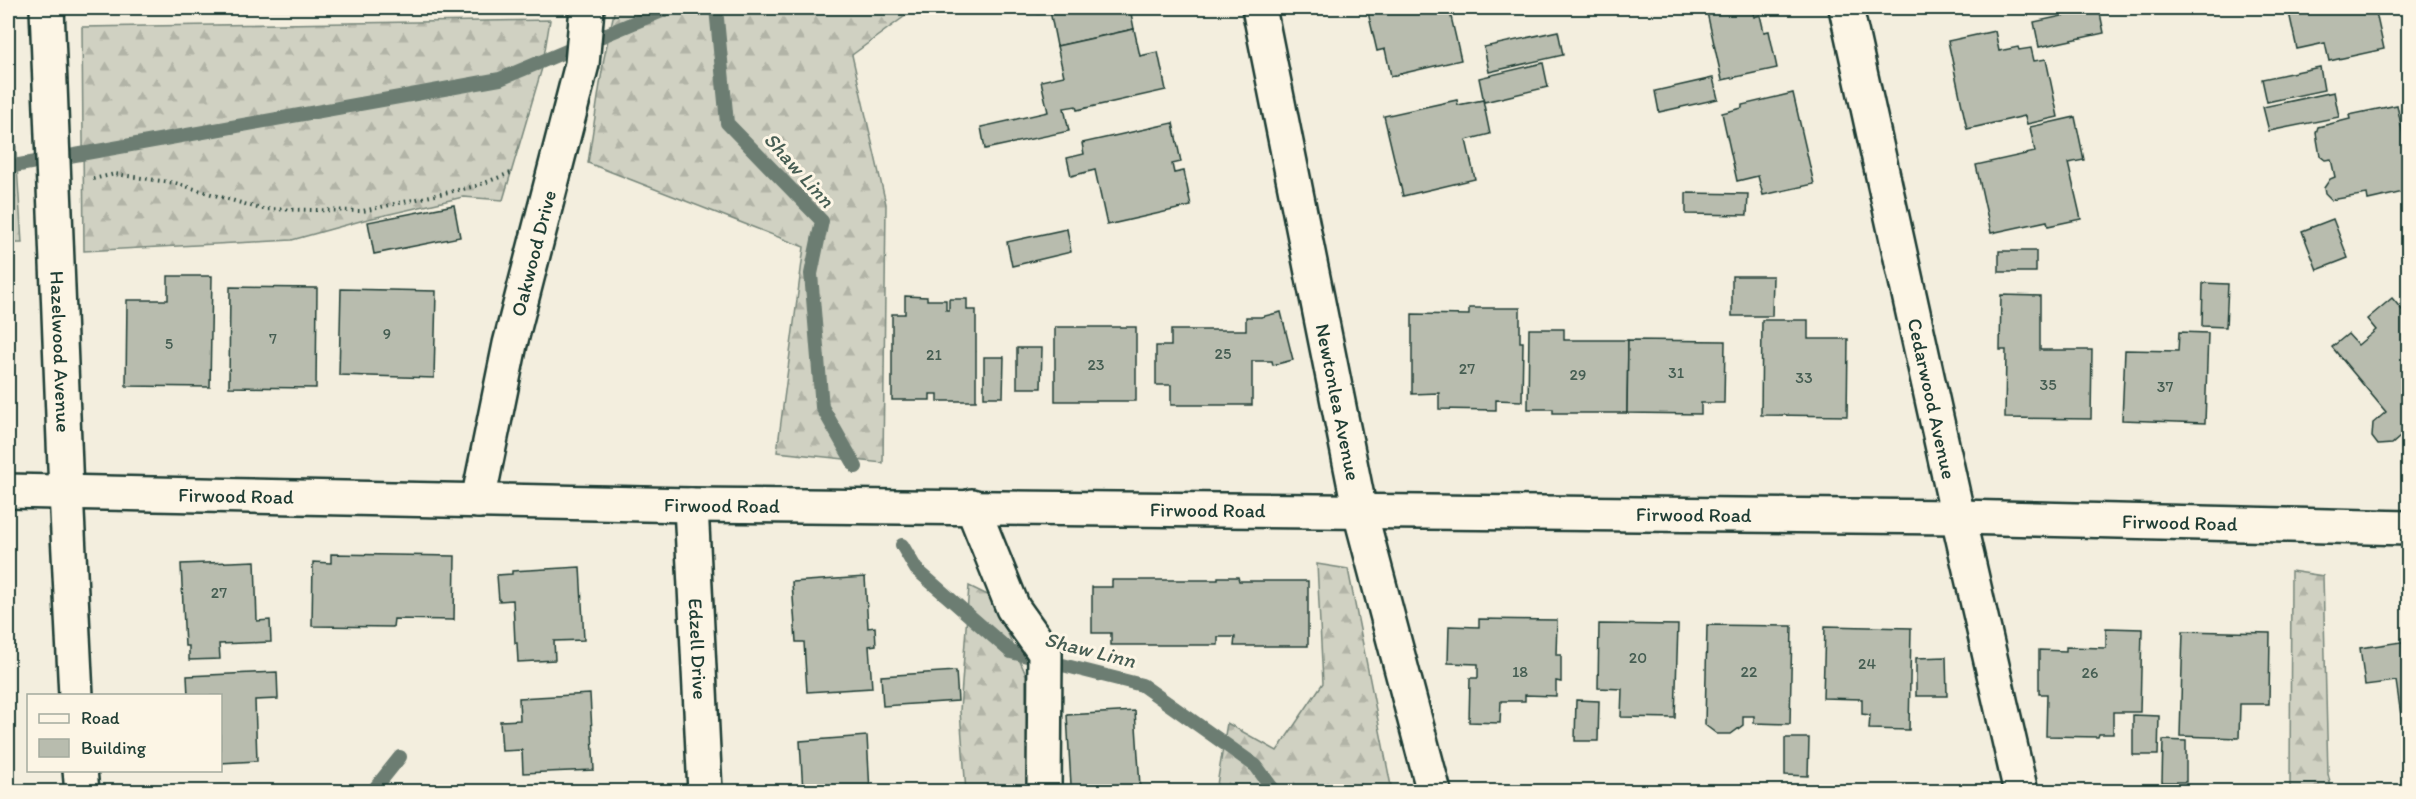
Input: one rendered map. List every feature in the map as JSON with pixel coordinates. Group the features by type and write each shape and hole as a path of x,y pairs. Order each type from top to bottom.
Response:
{"street":[{"name":"Hazelwood Avenue","path":"47,8 76,694"},
{"name":"Oakwood Drive","path":"478,501 510,344 582,64 587,8"},
{"name":"Newtonlea Avenue","path":"1259,8 1360,512 1434,792"},
{"name":"Cedarwood Avenue","path":"1846,8 2021,792"},
{"name":"Firwood Road","path":"8,491 691,505 1958,517 2409,528"},
{"name":"Edzell Drive","path":"691,505 705,792"},
{"path":"972,506 1013,608 1045,653 1044,792"},
{"path":"80,772 82,792"}],"path":[{"path":"53,189 115,174 175,183 261,209 363,211 477,186 559,154"}],"green space":[{"path":"615,8 916,8 852,55 886,204 883,463 777,452 804,247 588,163 604,58"},
{"path":"550,20 542,68 503,200 463,197 364,220 292,240 84,251 82,27"},
{"path":"9,44 22,243 8,243"},
{"path":"1317,564 1348,569 1392,791 1216,791 1227,723 1277,751 1323,683"},
{"path":"2291,571 2323,576 2328,774 2332,791 2290,791"},
{"path":"969,586 992,597 1026,675 1027,791 966,792 960,711"}],"building":[{"path":"1036,8 1130,8 1134,29 1057,46 1050,11 1038,14"},
{"path":"1367,8 1449,8 1461,60 1391,76 1385,49 1377,51"},
{"path":"1706,8 1752,8 1754,17 1760,15 1764,32 1769,31 1777,68 1722,80"},
{"path":"2099,8 2104,33 2039,47 2034,22"},
{"path":"2288,8 2375,8 2384,49 2329,61 2325,43 2297,49"},
{"path":"1134,29 1140,56 1158,52 1166,90 1077,110 1076,106 1064,108 1069,131 985,149 981,127 1048,112 1041,81 1064,76 1057,46"},
{"path":"1558,31 1563,55 1489,72 1484,47"},
{"path":"1995,31 1999,51 2018,47 2019,50 2031,48 2034,61 2046,59 2058,117 2027,124 2025,116 1967,129 1948,41"},
{"path":"1543,63 1548,87 1484,102 1479,78"},
{"path":"2320,67 2324,90 2267,102 2262,79"},
{"path":"1713,78 1718,99 1659,112 1655,91"},
{"path":"2334,92 2339,117 2269,131 2263,107"},
{"path":"1793,93 1814,184 1763,195 1758,176 1737,181 1722,113 1742,108 1742,105"},
{"path":"1457,100 1458,105 1483,100 1490,134 1466,140 1475,179 1403,196 1384,116"},
{"path":"2397,105 2408,159 2408,191 2368,200 2367,194 2331,200 2325,194 2324,188 2330,179 2335,177 2331,159 2325,160 2320,156 2316,133 2318,127 2350,119 2349,115"},
{"path":"2075,117 2084,160 2068,163 2081,219 2048,226 2047,221 1991,233 1976,165 2035,152 2030,127"},
{"path":"1173,123 1181,162 1172,164 1174,173 1184,171 1191,206 1107,225 1095,170 1071,176 1067,158 1084,154 1082,143"},
{"path":"1686,193 1748,194 1747,215 1686,214"},
{"path":"454,205 460,237 374,254 368,222"},
{"path":"2333,219 2348,258 2317,270 2302,231"},
{"path":"1067,229 1071,252 1012,266 1007,242"},
{"path":"1999,251 2036,251 2036,272 1999,272"},
{"path":"168,276 212,276 210,387 126,386 127,300 168,300"},
{"path":"1732,276 1773,276 1772,316 1732,316"},
{"path":"2203,283 2228,284 2226,327 2202,326"},
{"path":"230,287 317,288 316,388 229,387"},
{"path":"341,289 436,291 434,378 339,375"},
{"path":"2001,295 2040,296 2040,350 2092,350 2091,419 2005,418 2006,350 2000,350"},
{"path":"905,296 927,297 927,300 946,300 946,310 949,310 949,299 967,299 967,310 976,310 976,401 938,401 938,394 930,394 930,400 892,400 892,314 905,314"},
{"path":"2392,298 2408,317 2408,430 2392,444 2378,445 2372,437 2373,423 2386,412 2332,347 2348,334 2358,345 2376,330 2367,319"},
{"path":"1469,308 1520,308 1520,342 1523,342 1522,401 1496,400 1496,410 1439,409 1439,393 1412,394 1412,314 1469,315"},
{"path":"1281,312 1293,360 1273,365 1272,361 1252,361 1252,405 1171,405 1171,385 1156,385 1156,346 1171,346 1171,330 1246,330 1246,317 1261,317"},
{"path":"1762,320 1808,320 1808,339 1848,339 1847,416 1761,415"},
{"path":"1055,327 1136,327 1136,401 1055,401"},
{"path":"1529,329 1564,329 1564,340 1628,340 1627,413 1553,413 1553,409 1528,409"},
{"path":"2179,332 2208,333 2205,423 2122,420 2125,350 2178,351"},
{"path":"1628,340 1725,341 1724,403 1701,403 1701,414 1627,413"},
{"path":"1017,348 1042,348 1041,388 1017,388"},
{"path":"984,357 1004,357 1003,397 984,397"},
{"path":"331,554 455,556 454,620 394,619 393,627 312,626 313,562 331,563"},
{"path":"255,561 257,621 270,620 271,642 219,644 220,659 189,660 189,646 185,646 181,564"},
{"path":"580,567 584,640 554,641 555,660 518,662 513,600 499,601 497,575 512,574 512,571"},
{"path":"865,577 868,628 875,627 876,645 869,646 872,688 807,692 804,642 796,642 792,582"},
{"path":"1218,577 1238,577 1239,581 1308,581 1308,646 1234,646 1235,637 1218,637 1218,645 1111,645 1111,633 1092,633 1092,587 1112,587 1112,580 1218,580"},
{"path":"1479,619 1557,620 1556,655 1561,655 1561,682 1556,681 1556,696 1525,695 1525,701 1501,701 1500,723 1469,722 1470,678 1478,678 1478,664 1448,663 1449,626 1479,627"},
{"path":"1599,624 1678,625 1675,718 1621,717 1622,689 1598,688"},
{"path":"1707,625 1792,626 1790,724 1754,723 1754,716 1743,716 1743,725 1731,734 1717,734 1705,725"},
{"path":"1825,626 1911,628 1909,730 1869,729 1870,715 1862,714 1862,699 1823,698"},
{"path":"2106,628 2142,629 2140,712 2113,712 2113,734 2099,734 2098,737 2046,736 2047,694 2039,694 2039,650 2066,651 2066,647 2106,648"},
{"path":"2183,631 2270,633 2269,704 2240,704 2239,738 2180,736"},
{"path":"2408,641 2408,728 2403,729 2396,681 2365,685 2360,648"},
{"path":"1946,657 1947,696 1916,696 1916,658"},
{"path":"956,671 958,701 883,706 881,676"},
{"path":"277,672 278,699 255,700 257,761 222,763 222,694 188,694 187,676"},
{"path":"590,694 594,770 523,773 522,750 502,751 500,721 520,720 519,698"},
{"path":"1576,700 1599,701 1598,741 1575,741"},
{"path":"1135,711 1140,786 1128,787 1129,792 1068,792 1068,786 1071,785 1067,715"},
{"path":"2133,715 2159,716 2158,755 2133,755"},
{"path":"867,736 870,792 803,792 800,741"},
{"path":"1785,738 1809,738 1808,776 1785,775"},
{"path":"2163,740 2186,741 2186,782 2162,782"}],"waterway":[{"path":"8,167 500,79 669,8"},
{"name":"Shaw Linn","path":"716,8 727,123 822,221 811,274 822,407 856,467"},
{"name":"Shaw Linn","path":"902,545 916,569 1011,652 1142,685 1256,766 1275,792"},
{"path":"372,792 400,757"}]}
